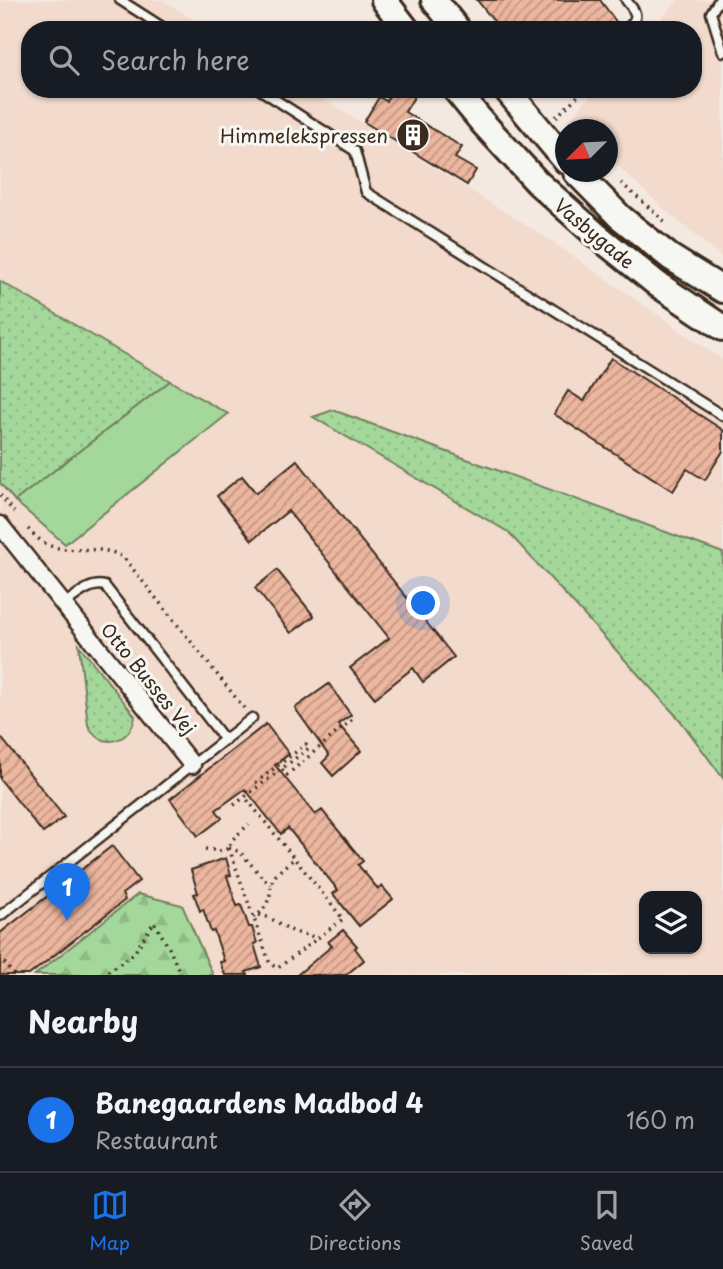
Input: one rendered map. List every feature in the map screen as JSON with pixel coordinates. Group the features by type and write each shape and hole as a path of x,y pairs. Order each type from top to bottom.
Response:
{"main road":[{"path":"384,0 400,21"},
{"path":"434,0 451,21"},
{"name":"Vasbygade","path":"462,98 538,183 595,234 657,284 723,328"},
{"path":"513,98 555,149"},
{"name":"Vasbygade","path":"586,182 620,217 670,257 723,290"}],"street":[{"name":"Otto Busses Vej","path":"0,525 192,765"}],"lane":[{"path":"120,0 153,21"},
{"path":"626,0 635,12 635,21"},
{"path":"719,0 711,13 723,52"},
{"path":"273,98 355,150 366,192 723,416"},
{"path":"64,604 90,587 97,584 105,586 225,740"},
{"path":"192,765 252,718"},
{"name":"Otto Busses Vej","path":"0,916 192,765"}],"path":[{"path":"540,131 575,98"},
{"path":"618,181 668,225"},
{"path":"0,495 29,531 46,544 74,549 105,550 124,558 252,718"},
{"path":"282,769 287,775 355,717"},
{"path":"234,805 309,748 306,744 254,784"},
{"path":"229,848 270,964 278,968 343,919 245,797"},
{"path":"205,849 222,851 229,848 233,839 249,824"},
{"path":"229,848 240,852 262,878 271,884"},
{"path":"253,917 264,909 271,884 282,868 295,859"},
{"path":"259,915 296,933 316,939"},
{"path":"102,975 134,953 154,922 181,975"},
{"path":"0,957 14,975"}],"shaded area":[{"path":"0,0 162,0 196,21 21,21 21,98 321,98 550,240 723,360 723,975 0,975"},
{"path":"678,0 723,0 723,258 618,166 618,119 570,119 589,98 702,98 702,21 659,21"}],"green space":[{"path":"0,281 170,381 15,501 0,483"},
{"path":"170,381 228,414 65,544 15,501"},
{"path":"333,410 723,553 723,778 680,720 508,532 313,417"},
{"path":"79,645 135,716 133,725 122,738 107,741 93,733 88,725"},
{"path":"138,894 182,905 213,975 35,975"}],"building":[{"path":"477,0 600,0 616,21 494,21"},
{"name":"Himmelekspressen","path":"378,98 386,101 388,98 413,98 405,112 462,147 455,158 476,170 467,185 364,122"},
{"path":"611,358 723,430 723,451 705,480 687,469 673,491 554,414 568,391 584,401"},
{"path":"297,460 454,657 423,682 413,668 375,698 350,668 389,638 288,511 252,540 217,496 242,476 256,493"},
{"path":"277,570 314,616 291,633 255,588"},
{"path":"329,684 351,715 338,724 361,751 333,776 322,763 329,756 295,708"},
{"path":"266,724 289,754 275,765 315,815 322,810 363,861 358,865 378,889 382,886 393,899 359,926 333,894 338,890 288,828 281,834 245,789 216,810 222,818 198,836 170,799"},
{"path":"0,736 64,817 43,833 0,779"},
{"path":"112,846 139,881 122,894 125,900 29,975 0,975 0,933"},
{"path":"226,858 231,875 227,876 237,906 241,905 257,943 254,944 261,967 246,972 248,975 225,975 220,962 224,961 214,931 211,932 194,894 198,893 191,870"},
{"path":"343,930 357,946 355,948 364,960 346,975 297,975 332,946 328,942"}],"place":[{"name":"Himmelekspressen","path":"413,135"},
{"name":"Banegaardens Madbod 4","path":"67,921"}]}
